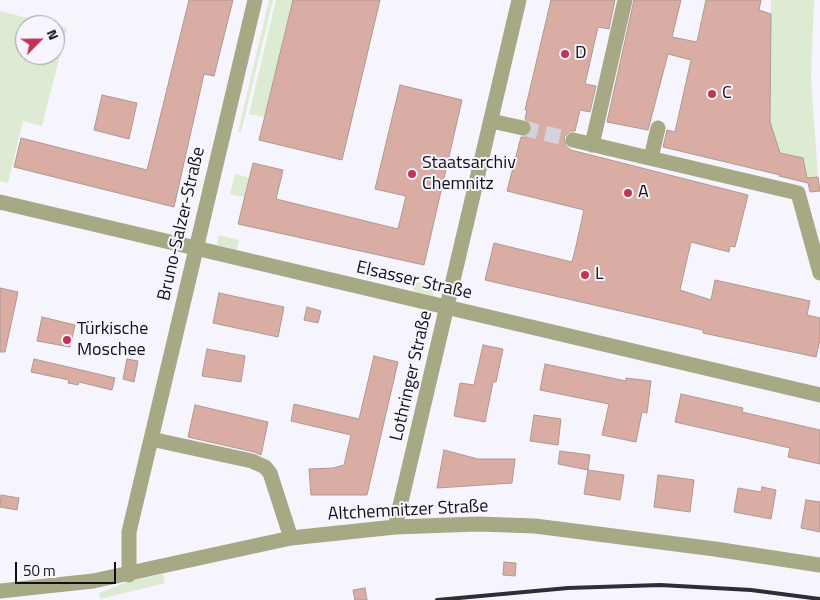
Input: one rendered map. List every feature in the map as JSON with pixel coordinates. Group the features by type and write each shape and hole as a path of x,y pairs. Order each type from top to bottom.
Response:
{"street":[{"name":"Bruno-Salzer-Straße","path":"129,575 129,532 255,0"},
{"name":"Lothringer Straße","path":"395,527 519,0"},
{"path":"592,144 625,0"},
{"path":"491,121 523,128"},
{"path":"651,158 658,128"},
{"path":"573,140 798,193 820,274"},
{"name":"Elsasser Straße","path":"0,202 820,395"},
{"path":"151,438 252,461 265,467 270,473 291,538"},
{"name":"Altchemnitzer Straße","path":"0,592 129,575 291,538 395,527 478,524 536,526 715,549 820,566"}],"green space":[{"path":"269,0 273,0 241,132 238,132"},
{"path":"276,0 293,0 264,117 249,114"},
{"path":"771,0 814,0 811,78 818,177 807,178 803,158 780,153 770,122"},
{"path":"0,11 16,15 15,65 58,65 42,126 23,121 8,183 0,181"},
{"path":"235,174 249,178 244,197 230,194"},
{"path":"219,235 239,240 237,250 217,245"},
{"path":"415,282 435,286 433,296 413,291"},
{"path":"163,574 165,583 100,599 99,593 133,580"}],"building":[{"path":"189,0 233,0 214,76 204,74 174,207 14,167 21,138 147,170"},
{"path":"293,0 380,0 342,160 259,140"},
{"path":"551,0 615,0 609,29 598,27 585,84 596,86 590,112 580,110 575,131 570,131 564,137 566,146 571,150 748,195 735,247 730,246 729,252 691,242 680,290 711,300 715,280 810,301 807,315 820,318 820,340 816,357 703,333 703,330 485,280 494,243 572,262 576,246 584,210 507,191 521,137 526,137 532,130 532,125 525,119 527,110 525,110"},
{"path":"634,0 681,0 672,37 697,42 706,0 761,0 759,10 771,14 770,122 780,153 803,158 807,178 818,177 820,191 810,192 808,183 780,175 663,147 667,130 675,132 691,60 668,54 648,130 607,122"},
{"name":"Staatsarchiv Chemnitz","path":"400,85 462,100 424,265 238,224 253,163 283,170 276,199 398,229 406,196 375,189"},
{"path":"102,95 137,103 129,139 94,130"},
{"path":"0,288 18,292 5,352 0,352"},
{"path":"219,293 284,307 278,337 213,323"},
{"path":"307,307 321,311 318,323 304,320"},
{"path":"42,317 75,325 70,347 37,341"},
{"path":"483,345 503,349 496,382 493,382 485,422 454,416 460,383 474,385"},
{"path":"207,349 245,356 241,382 202,376"},
{"path":"374,356 398,362 367,495 311,495 309,469 333,468 344,465 351,435 291,421 294,404 359,419"},
{"path":"34,359 115,378 112,390 79,382 78,385 68,383 69,380 31,372"},
{"path":"127,359 138,361 134,382 123,379"},
{"path":"545,364 626,381 626,378 651,381 647,413 642,412 636,442 602,435 609,404 540,390"},
{"path":"681,394 743,408 742,412 820,430 820,464 788,457 790,448 675,422"},
{"path":"195,405 268,422 261,455 188,437"},
{"path":"534,415 561,419 558,445 530,441"},
{"path":"444,450 478,459 515,459 512,483 437,488"},
{"path":"560,451 590,455 588,470 558,464"},
{"path":"588,470 624,475 620,500 584,494"},
{"path":"658,475 694,480 690,512 654,507"},
{"path":"762,487 776,490 771,519 734,512 738,488 761,492"},
{"path":"1,495 19,498 17,510 0,507"},
{"path":"806,500 820,502 820,532 801,528"},
{"path":"504,562 516,563 515,576 503,575"},
{"path":"365,588 367,600 355,600 353,590"}],"tunnel":[{"path":"523,128 573,140"}],"railway":[{"path":"437,600 568,588 660,585 751,590 820,599"}],"place":[{"name":"D","path":"565,54"},
{"name":"C","path":"712,94"},
{"name":"Staatsarchiv Chemnitz","path":"412,174"},
{"name":"A","path":"628,193"},
{"name":"L","path":"585,275"},
{"name":"Türkische Moschee","path":"67,340"}]}
